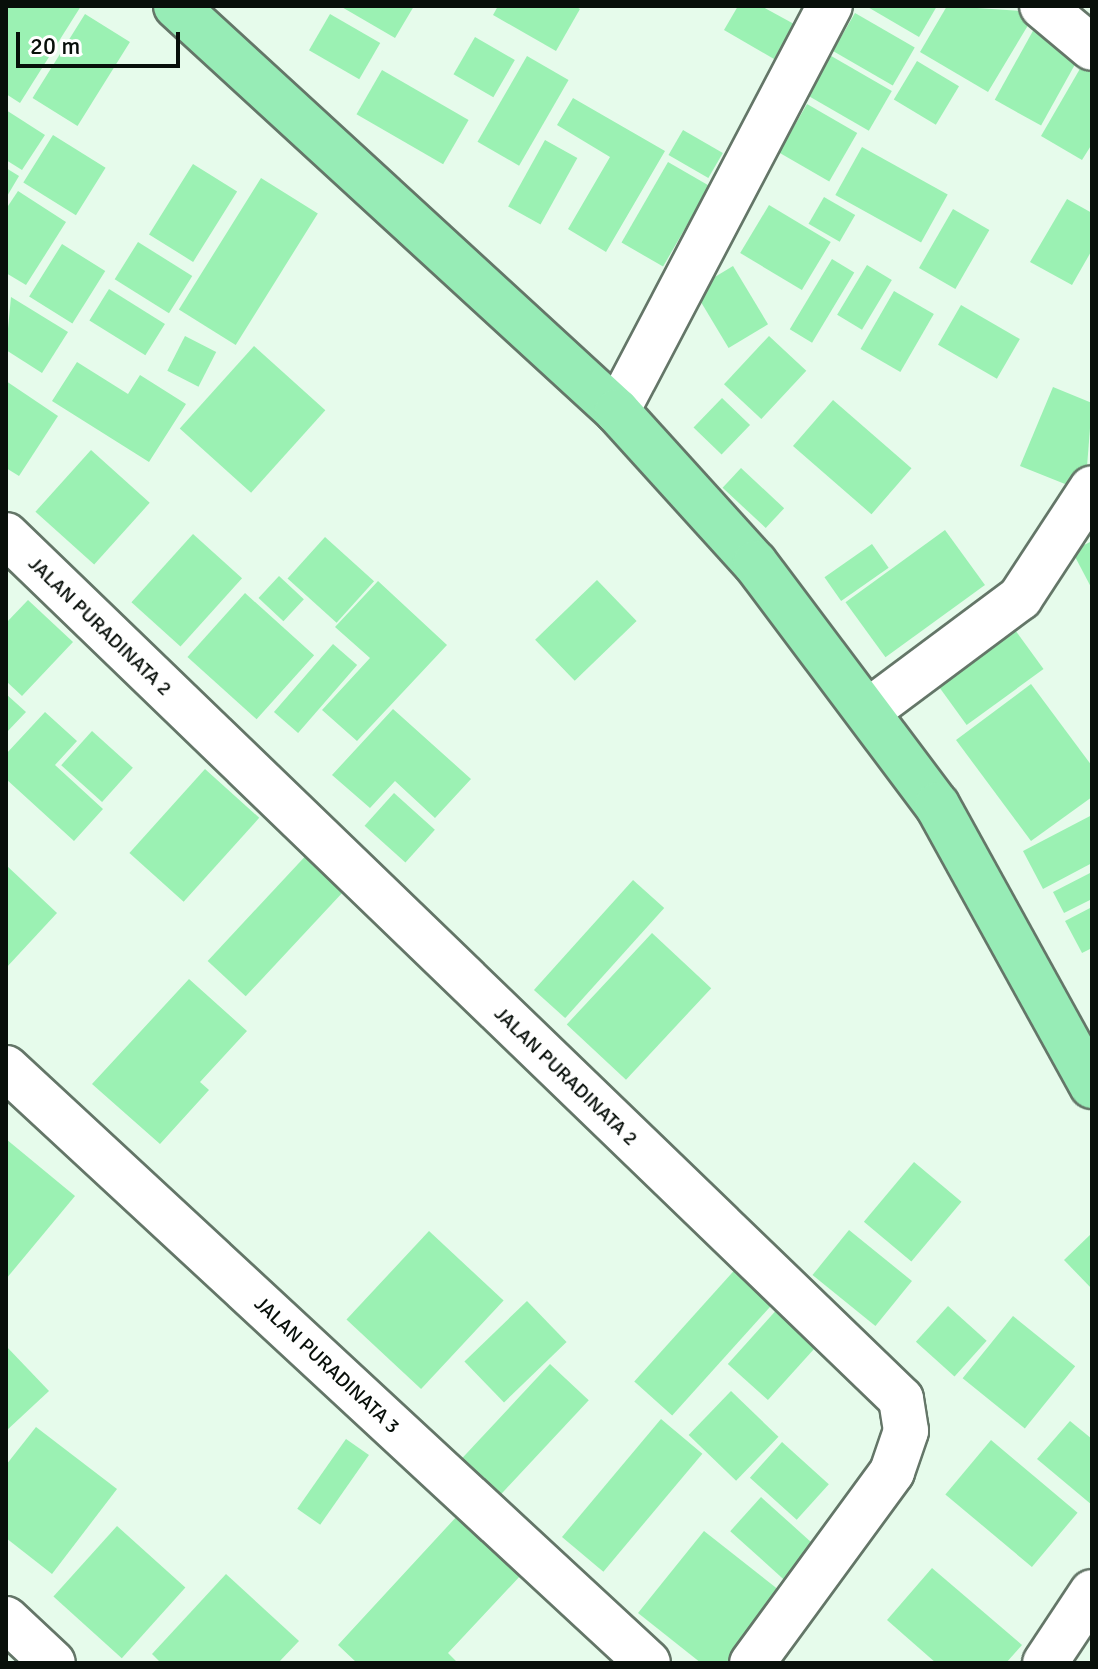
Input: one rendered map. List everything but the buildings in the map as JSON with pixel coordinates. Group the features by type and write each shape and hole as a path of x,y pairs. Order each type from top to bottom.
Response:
{"main road":[{"path":"176,6 617,411 755,563 871,709 937,805 1092,1086"}],"street":[{"path":"617,411 830,6"},
{"path":"1042,6 1092,48"},
{"path":"871,709 1020,598 1092,488"},
{"name":"JALAN PURADINATA 2","path":"6,535 901,1399 906,1431 892,1472 752,1663"},
{"name":"JALAN PURADINATA 3","path":"6,1068 648,1663"},
{"path":"1045,1663 1092,1592"},
{"path":"6,1619 53,1663"}]}
